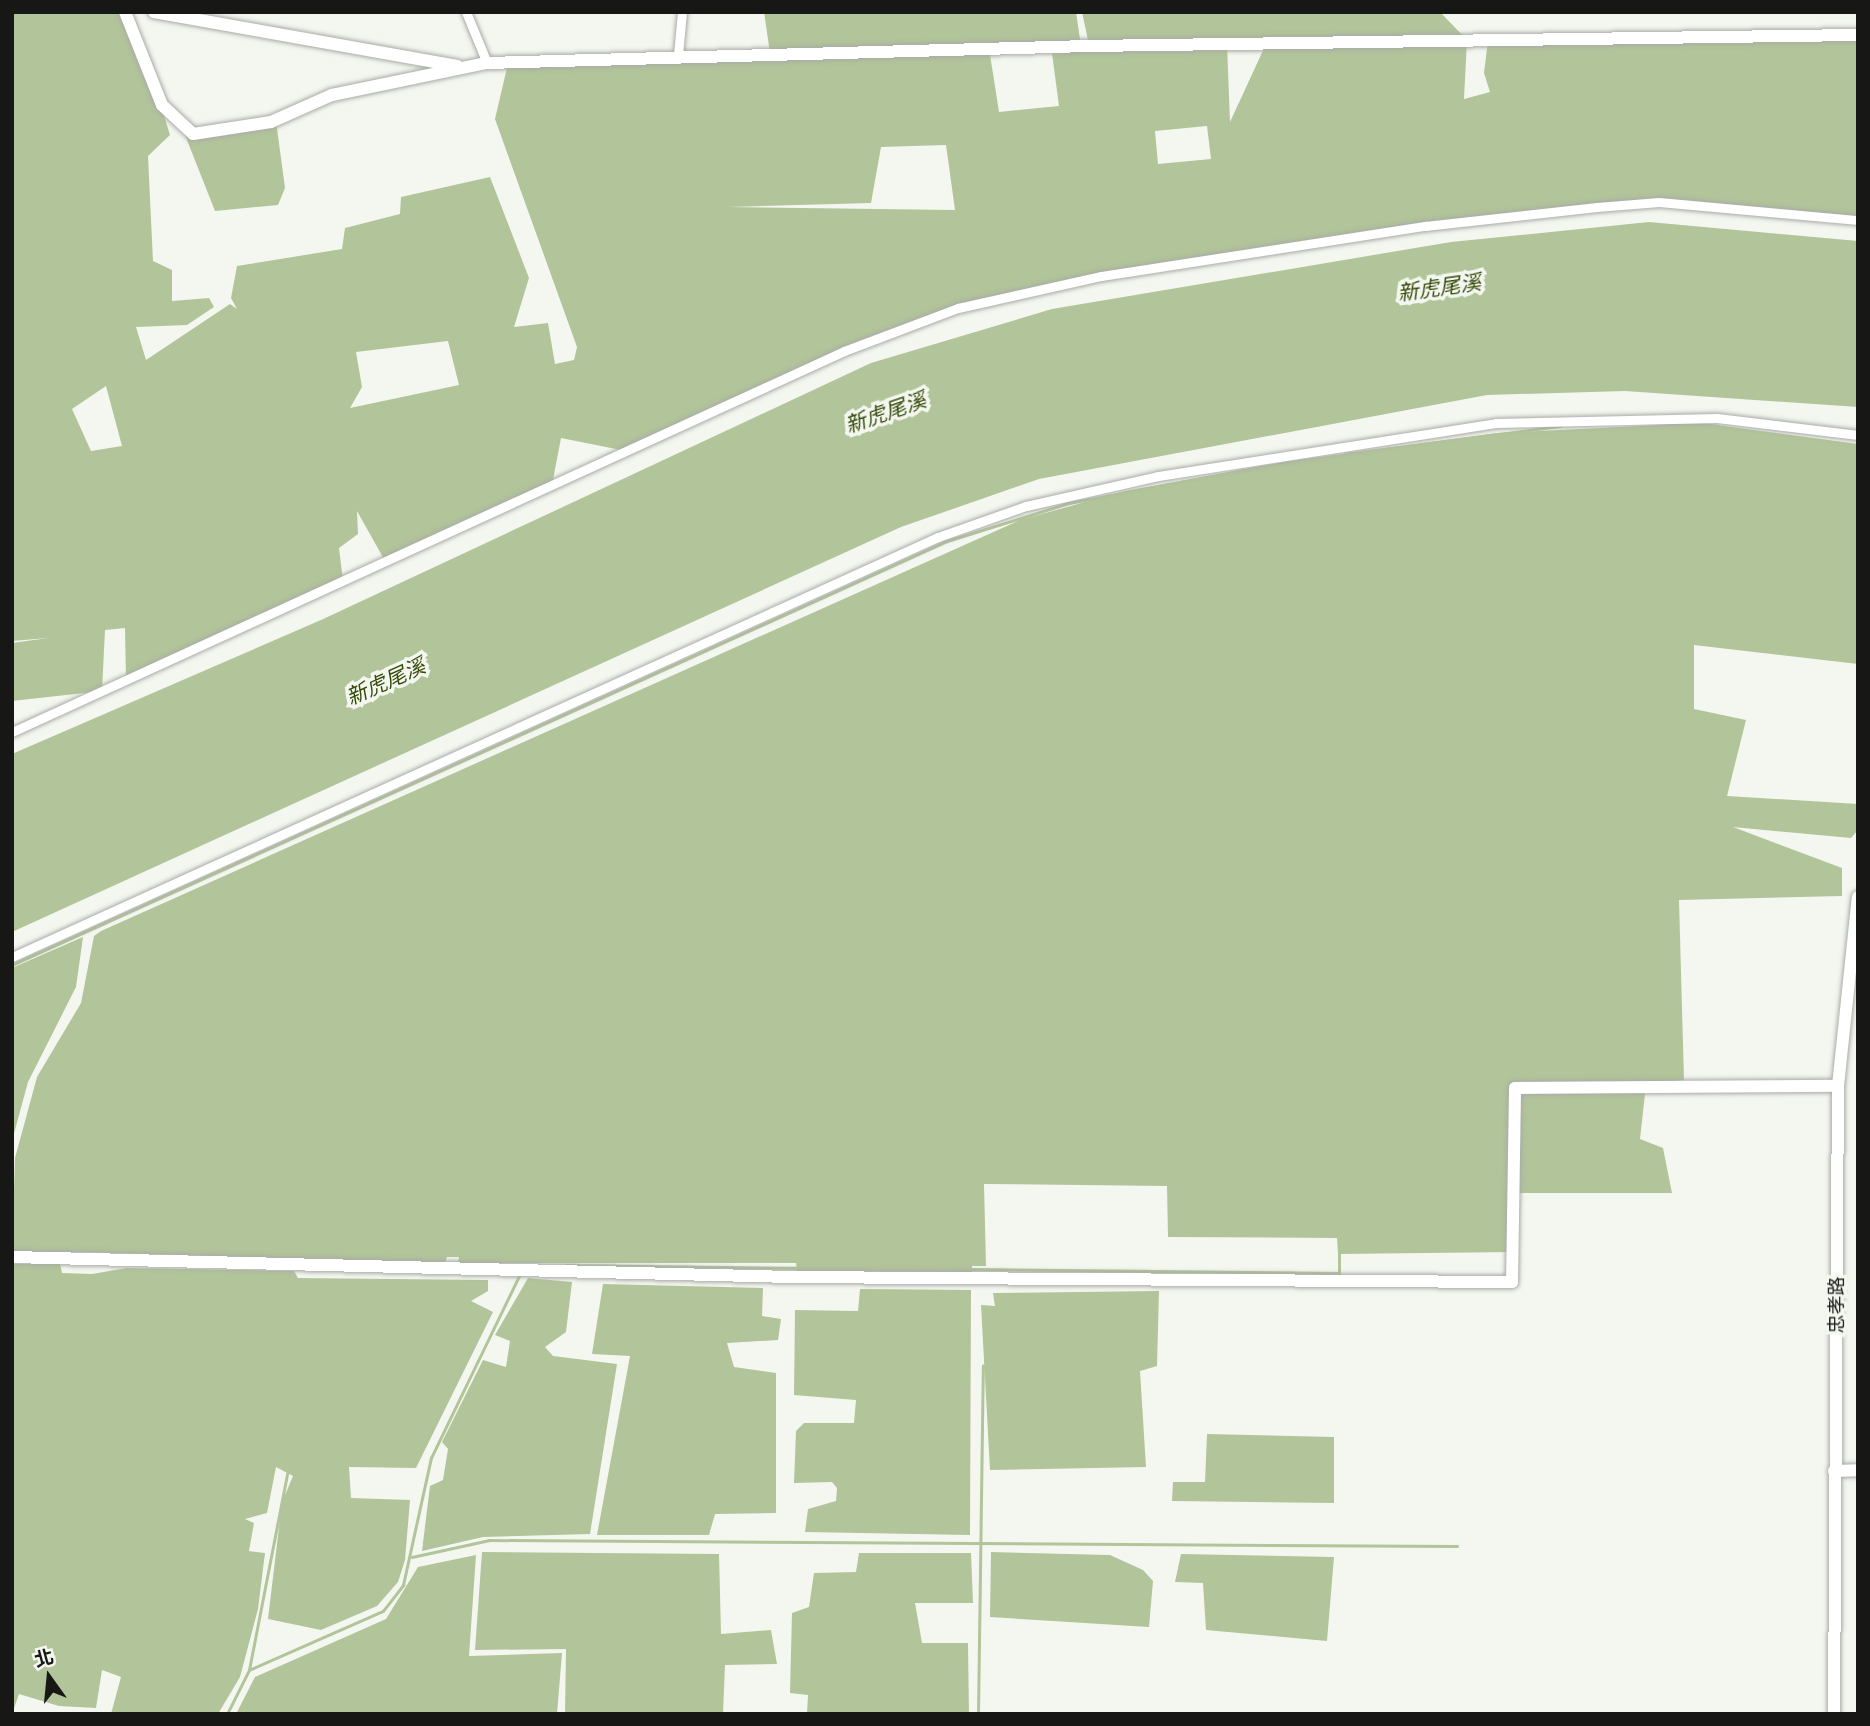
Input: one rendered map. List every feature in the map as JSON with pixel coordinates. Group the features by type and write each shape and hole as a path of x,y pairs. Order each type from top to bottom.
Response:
{"street":[{"path":"125,12 162,104 193,134 271,122 332,95 487,63 678,55 1858,35"},
{"path":"154,12 464,67"},
{"path":"466,12 487,63"},
{"path":"678,55 682,12"},
{"path":"12,732 844,351 958,308 1101,276 1425,226 1597,207 1659,202 1858,220"},
{"path":"12,957 938,537 1026,506 1158,476 1496,423 1717,418 1858,435"},
{"name":"忠孝路","path":"1834,1714 1838,1086 1858,897"},
{"path":"12,1257 792,1277 1513,1282 1515,1088 1838,1086"},
{"path":"1834,1471 1858,1470"}],"water":[{"path":"12,12 126,12 146,57 170,135 148,156 153,261 172,270 172,301 209,298 214,307 187,325 136,327 146,360 230,304 237,309 231,298 237,266 342,249 345,228 400,214 401,197 490,177 529,278 514,327 548,323 555,364 574,360 577,347 495,119 509,59 770,53 764,12 1076,12 1081,46 1089,45 1082,12 1440,12 1467,40 1464,99 1490,92 1484,73 1488,40 1858,35 1858,220 1649,203 1390,231 973,304 849,349 626,451 561,438 552,485 385,561 357,511 358,534 339,548 343,581 126,680 125,628 105,630 102,691 12,701 12,643 48,638 12,641","holes":["1227,44 1266,44 1230,122","1051,46 1059,106 999,112 989,48","1207,126 1211,159 1158,164 1155,131","946,145 955,210 728,207 871,203 881,147","448,341 459,385 350,408 362,387 356,352","106,386 122,446 91,451 72,409"]},
{"path":"276,121 285,188 278,205 215,211 183,130"},
{"name":"新虎尾溪","path":"1649,222 1858,241 1858,407 1625,391 1487,395 1039,479 901,527 12,932 12,754 321,620 871,363 1052,309 1451,242"},
{"path":"1702,423 1858,444 1858,664 1694,645 1694,709 1746,720 1727,796 1858,804 1858,830 1851,838 1733,827 1842,868 1842,896 1679,900 1684,1080 1646,1085 1640,1139 1663,1148 1672,1193 1516,1193 1514,1252 1338,1254 1337,1238 1168,1237 1167,1186 984,1184 986,1266 972,1266 972,1272 797,1271 796,1263 458,1263 459,1257 447,1257 445,1263 12,1250 15,1158 37,1077 81,1003 94,936 101,931 1020,520 1125,491 1283,462 1497,433"},
{"path":"83,937 76,987 28,1082 12,1141 12,968"},
{"path":"12,1264 60,1264 62,1273 92,1274 127,1268 294,1271 298,1278 488,1280 488,1291 471,1301 493,1312 416,1468 349,1467 351,1498 410,1500 405,1560 398,1582 377,1606 321,1630 268,1619 282,1502 293,1476 276,1467 267,1513 245,1519 254,1523 249,1551 265,1553 258,1609 240,1677 218,1714 111,1714 121,1677 102,1670 96,1708 59,1706 19,1694 12,1714"},
{"path":"528,1278 572,1282 566,1332 545,1347 553,1356 617,1364 590,1534 483,1537 422,1551 430,1486 443,1480 448,1449 442,1442 483,1360 506,1367 510,1341 495,1335"},
{"path":"603,1284 763,1288 762,1316 781,1319 778,1340 727,1343 734,1367 776,1373 776,1513 715,1514 709,1535 597,1535 630,1356 592,1354"},
{"path":"860,1289 971,1290 970,1535 805,1532 808,1509 836,1501 837,1488 832,1482 794,1483 796,1431 804,1423 854,1423 856,1400 794,1395 795,1310 858,1311"},
{"path":"1159,1291 1157,1366 1140,1371 1146,1467 990,1470 981,1305 995,1306 993,1293"},
{"path":"1207,1434 1334,1437 1334,1503 1172,1501 1173,1482 1205,1482"},
{"path":"482,1552 719,1554 721,1634 771,1630 777,1664 725,1665 723,1714 565,1714 566,1649 475,1650"},
{"path":"991,1552 1110,1555 1143,1570 1153,1581 1149,1627 990,1617"},
{"path":"859,1553 971,1553 973,1603 915,1603 922,1643 968,1643 969,1714 807,1714 808,1695 790,1693 792,1613 809,1607 814,1573 856,1572"},
{"path":"1181,1554 1334,1557 1327,1641 1206,1630 1203,1583 1175,1582"},
{"path":"476,1555 469,1656 562,1653 557,1714 236,1714 255,1677 386,1619 418,1567"}],"waterway":[{"path":"1637,424 1694,424"},
{"path":"1704,424 1718,426"},
{"path":"1345,454 1561,426"},
{"path":"12,965 947,541 1069,503 1256,468"},
{"path":"12,1251 70,1252"},
{"path":"969,1269 1339,1273 1339,1252"},
{"path":"566,1265 797,1268"},
{"path":"249,1670 383,1611 403,1585 431,1458 519,1276"},
{"path":"978,1714 983,1366"},
{"path":"227,1714 249,1670 287,1474"},
{"path":"412,1557 489,1540 1457,1546"}]}
